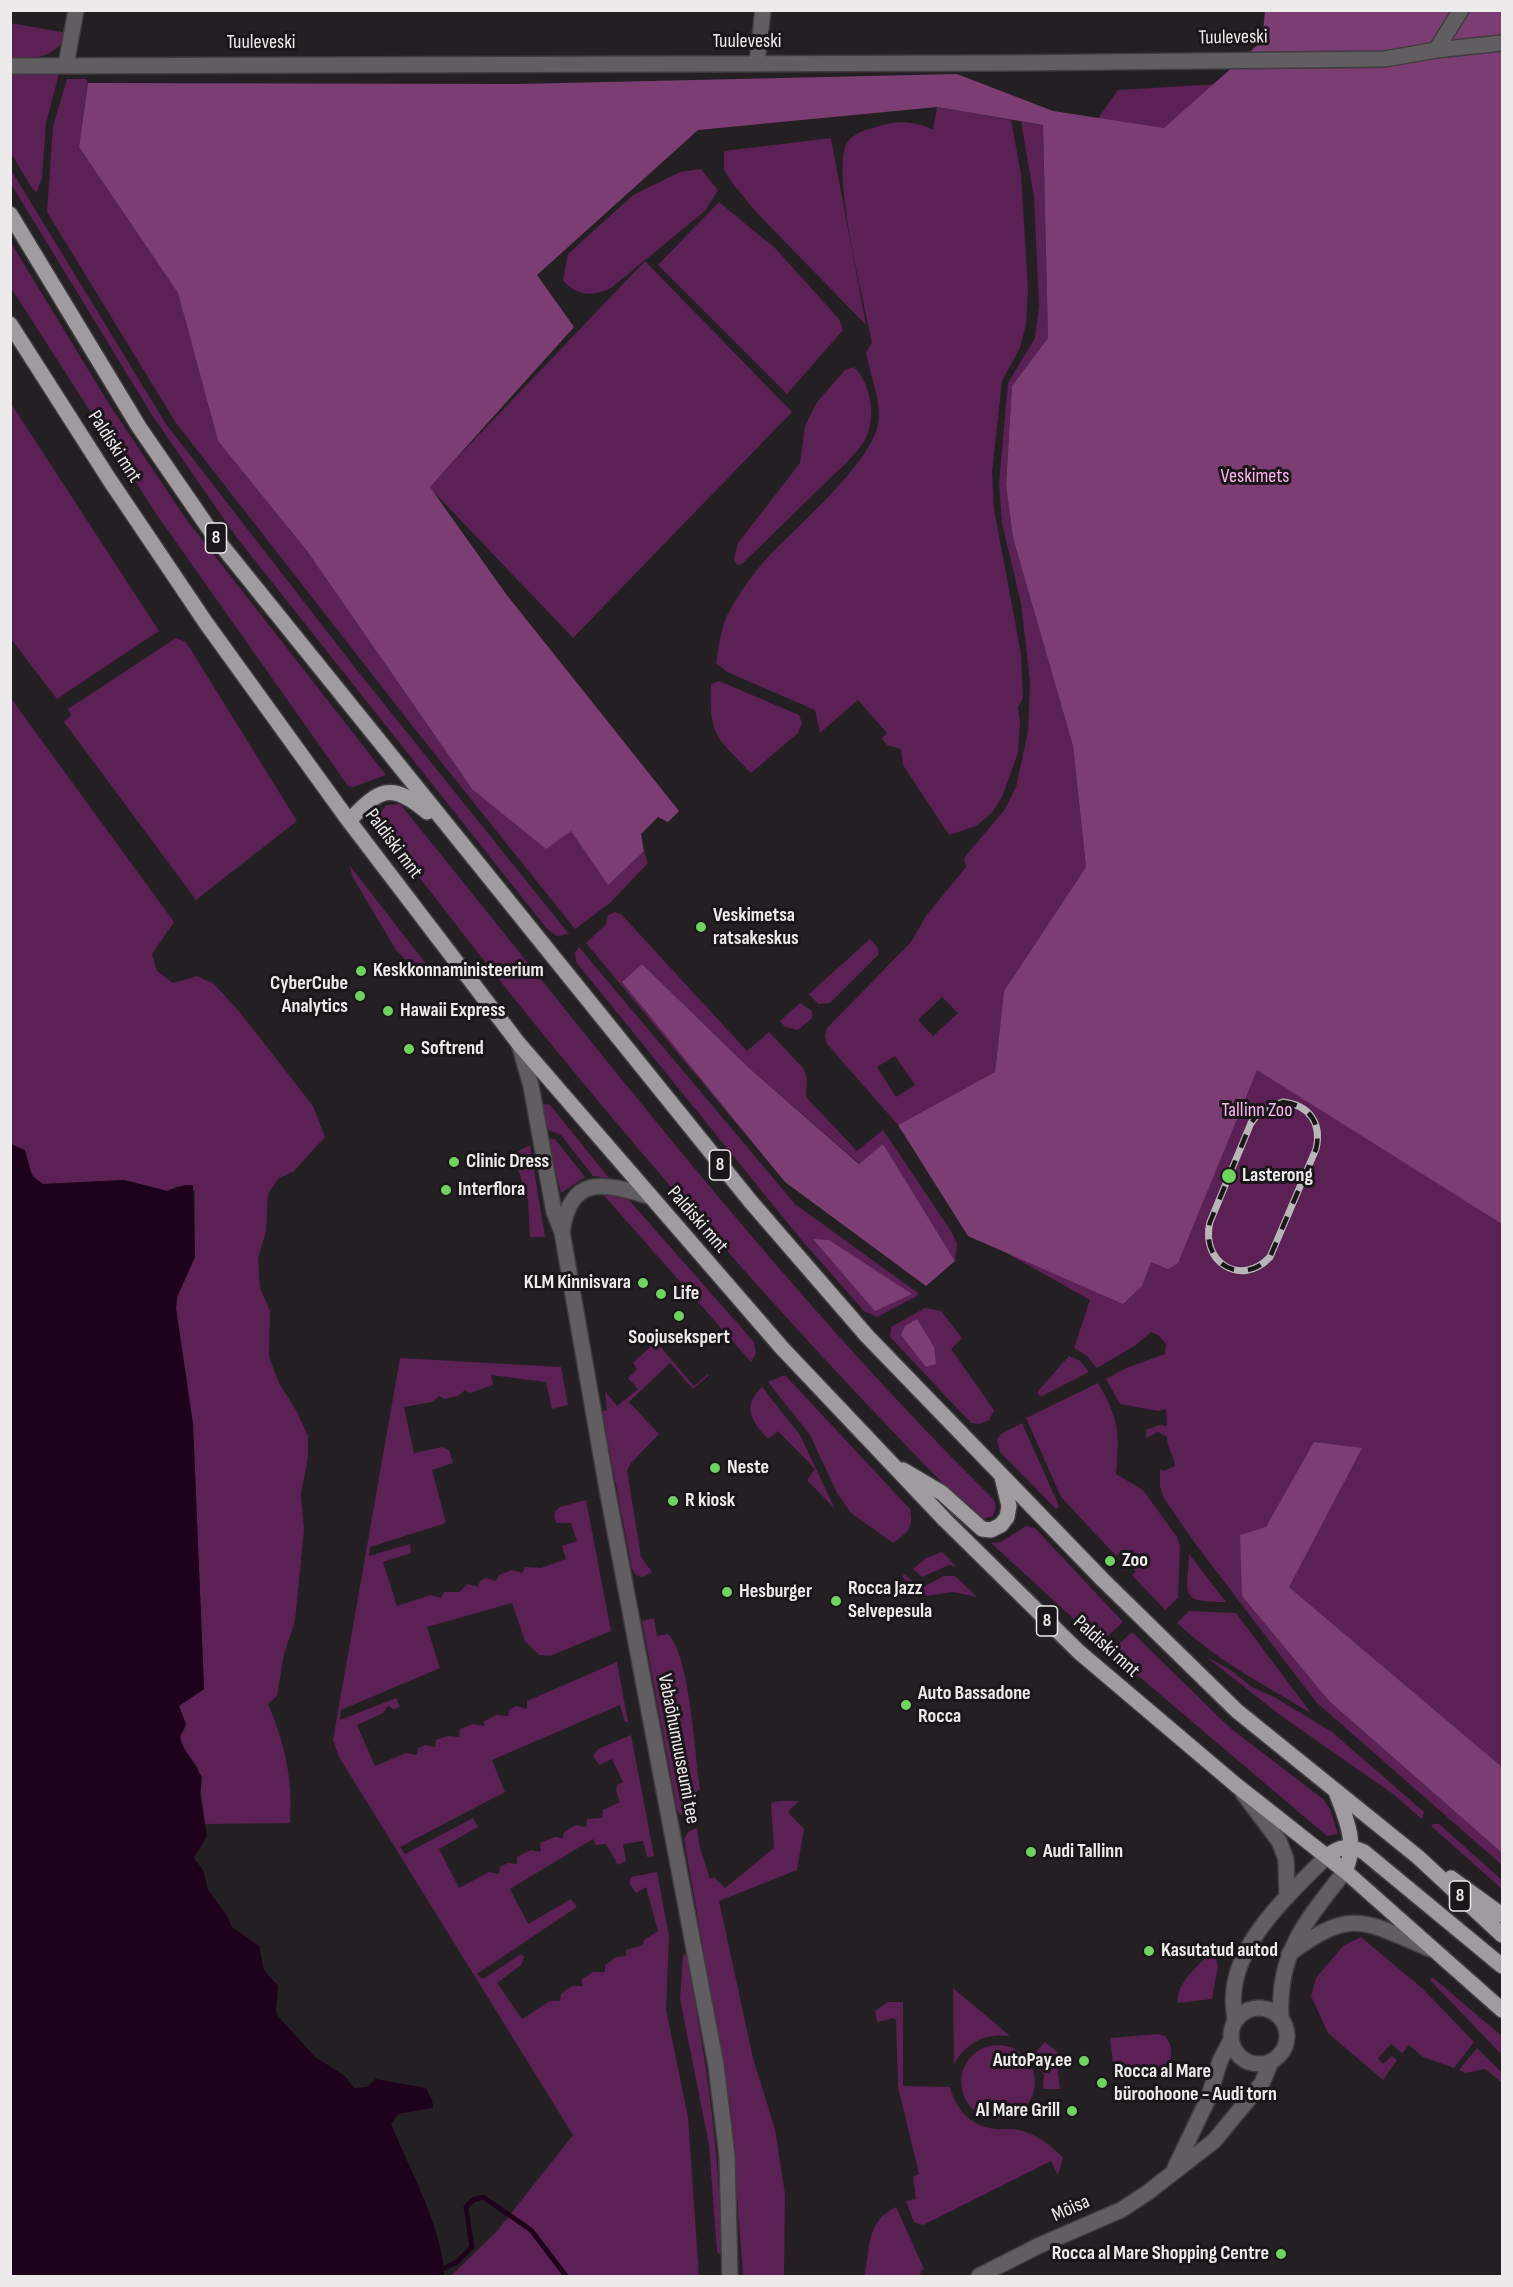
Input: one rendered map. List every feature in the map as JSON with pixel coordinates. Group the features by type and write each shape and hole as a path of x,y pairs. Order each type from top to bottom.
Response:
{"main road":[{"name":"Paldiski mnt","path":"10,214 139,427 214,536 751,1202 867,1336 1138,1616 1238,1711 1418,1857 1503,1935"},
{"name":"Paldiski mnt","path":"10,324 109,479 193,604 349,821 519,1044 648,1196 782,1348 890,1463 1079,1652 1236,1785 1345,1871 1430,1949 1503,2010"},
{"path":"349,821 377,794 390,790 409,796 456,838"},
{"path":"890,1463 935,1488 982,1530 991,1530 1001,1525 1007,1516 1009,1506 1002,1476"},
{"path":"1335,1789 1345,1813 1352,1846 1345,1871"},
{"path":"1326,1856 1344,1847 1352,1846 1382,1863 1503,1966"},
{"name":"Paldiski mnt","path":"1418,1857 1472,1891 1503,1915"}],"street":[{"path":"66,64 76,10"},
{"path":"757,63 764,10"},
{"path":"1436,50 1461,10"},
{"name":"Tuuleveski","path":"10,66 66,64 1010,63 1385,59 1436,50 1503,43"},
{"name":"Vabaõhumuuseumi tee","path":"519,1044 531,1086 554,1212 562,1232 716,2065 727,2156 730,2277"},
{"path":"562,1232 570,1202 581,1191 592,1185 618,1188 648,1196"},
{"path":"1236,1785 1279,1841 1286,1859 1287,1897"},
{"path":"1326,1856 1287,1897 1244,1952 1233,1992 1235,2018 1231,2040 1236,2052 1248,2062 1264,2064 1271,2062 1283,2050 1287,2042 1285,2025 1281,2018 1282,1977 1289,1954 1298,1932 1345,1871"},
{"path":"1289,1954 1313,1936 1335,1926 1353,1923 1368,1923 1430,1949"},
{"path":"1235,2018 1253,2008 1263,2008 1281,2018"},
{"name":"Mõisa","path":"1174,2169 1208,2099 1220,2061 1231,2040"},
{"name":"Mõisa","path":"979,2277 1038,2246 1121,2210 1147,2193 1174,2169 1214,2141 1262,2083 1271,2062"}],"green space":[{"name":"Veskimets","path":"1265,11 1502,11 1502,1224 1257,1070 1178,1263 1168,1269 1151,1262 1142,1286 1123,1304 968,1236 898,1125 995,1072 1004,991 1086,867 1073,746 1013,538 1006,485 1012,386 1048,338 1043,125 937,107 698,130 537,275 574,327 430,487 506,594 679,811 668,822 658,817 641,834 644,851 608,885 571,831 546,849 472,789 307,551 218,441 178,293 79,147 88,83 518,84 957,74 1053,111 1164,128 1262,41"},
{"path":"10,23 67,33 58,48 51,52 36,57 11,59"},
{"name":"Veskimets","path":"1502,61 1502,1767 1289,1587 1242,1596 1329,1701 1502,1853 1502,1865 1316,1702 1197,1546 1163,1497 1160,1486 1160,1469 1164,1471 1175,1466 1174,1462 1167,1437 1158,1432 1146,1438 1146,1430 1159,1425 1167,1426 1166,1409 1158,1411 1120,1404 1106,1379 1126,1368 1165,1354 1166,1344 1158,1335 1151,1332 1136,1345 1097,1368 1087,1356 1074,1348 1090,1300 1010,1255 1099,873 1056,339 1060,172 1118,90 1470,69"},
{"path":"59,74 46,123 42,178 37,192 33,190 11,153 11,75"},
{"path":"67,79 86,79 88,83 79,147 178,293 218,441 307,551 472,789 571,831 608,884 644,851 648,863 610,903 575,929 414,728 176,423 47,212 53,126"},
{"path":"937,107 1011,120 1021,174 1028,289 1026,324 1020,348 1002,381 992,472 994,509 1021,654 1023,698 1018,707 1020,722 1018,753 1002,797 992,813 976,826 949,835 903,765 901,749 887,745 882,738 887,733 858,700 820,733 815,710 727,672 716,663 724,622 745,586 774,551 849,474 865,453 875,434 879,408 866,353 872,342 850,239 843,180 843,158 847,143 862,132 886,124 906,122 933,130"},
{"path":"1021,122 1043,125 1048,338 1012,386 1006,485 1013,538 1073,746 1086,867 1004,991 995,1072 898,1125 827,1044 825,1036 827,1028 911,942 926,916 966,867 964,858 1005,809 1016,787 1028,732 1030,681 1021,603 1002,523 999,484 1008,383 1035,338 1039,307 1034,197","holes":["942,997 958,1013 933,1036 918,1020","895,1056 915,1085 896,1097 877,1067"]},
{"path":"831,138 866,325 758,214 724,170 724,151"},
{"path":"701,169 718,190 705,211 611,288 598,293 586,294 575,290 563,281 568,254 633,195 680,172"},
{"path":"11,170 166,424 356,669 569,934 557,936 548,930 237,538 152,415 11,184"},
{"path":"719,202 776,249 839,319 843,330 787,394 658,265"},
{"path":"10,241 109,404 186,519 386,775 353,787 348,786 157,515 11,288"},
{"path":"645,261 792,412 573,638 429,487"},
{"path":"854,367 865,382 870,402 871,422 865,440 844,465 742,564 737,565 734,559 738,543 800,463 805,426 817,402 845,370"},
{"path":"10,402 159,631 57,699 11,639"},
{"path":"176,638 186,642 297,821 196,900 64,722 71,715 68,709"},
{"path":"719,681 799,715 802,723 798,733 751,773 722,743 714,726 711,715 711,684"},
{"path":"10,697 174,922 152,954 157,971 173,983 197,976 214,984 238,1010 313,1106 325,1137 294,1171 278,1179 268,1194 266,1231 258,1259 260,1288 270,1311 269,1357 279,1383 296,1410 308,1436 308,1457 301,1494 304,1530 295,1621 284,1654 277,1696 268,1704 279,1733 289,1777 290,1823 205,1824 198,1768 185,1750 180,1737 185,1728 179,1706 204,1689 193,1424 176,1309 177,1297 195,1257 195,1191 178,1186 167,1191 124,1180 43,1184 33,1174 22,1151 11,1144"},
{"path":"400,804 615,1072 762,1248 914,1418 994,1500 996,1507 993,1516 983,1519 975,1516 919,1459 757,1285 602,1105 508,991 381,829 378,816 386,805"},
{"path":"350,866 426,964 408,962 396,950 352,876"},
{"path":"615,912 622,915 747,1051 769,1032 803,1068 807,1078 806,1097 857,1151 883,1130 951,1231 957,1244 955,1261 883,1144 860,1164 749,1068 642,964 622,982 785,1182 586,943 606,924 608,915"},
{"path":"870,939 878,948 878,955 830,1003 818,1004 809,994"},
{"path":"579,947 795,1204 918,1293 917,1296 877,1317 864,1311 799,1237 576,962 575,953"},
{"path":"642,964 749,1068 859,1164 883,1144 955,1261 926,1286 785,1182 622,982"},
{"path":"800,1003 812,1011 812,1018 798,1030 785,1027 780,1021"},
{"path":"543,1104 550,1105 609,1178 593,1176 561,1135 546,1129 540,1107"},
{"path":"547,1138 555,1139 585,1177 561,1193"},
{"path":"530,1145 545,1237 530,1237 528,1200 513,1154"},
{"path":"600,1191 622,1195 628,1199 754,1342 756,1353 751,1362"},
{"path":"813,1239 829,1240 912,1294 875,1311"},
{"path":"925,1308 941,1311 962,1338 951,1349 994,1410 989,1420 979,1424 971,1423 890,1337 891,1327"},
{"path":"917,1319 934,1347 936,1364 926,1367 901,1335 905,1326"},
{"path":"652,1337 694,1386 708,1374 708,1376 693,1389 670,1363 629,1402 659,1434 627,1470 641,1557 652,1572 643,1577 636,1575 632,1569 602,1411 607,1410 605,1391 617,1406 638,1389 628,1378 637,1369 633,1363 651,1346 648,1341"},
{"path":"1069,1356 1079,1360 1089,1372 1042,1396 1038,1395 1038,1391"},
{"path":"400,1358 561,1367 568,1405 552,1409 546,1382 491,1375 493,1385 470,1393 465,1390 458,1396 444,1399 439,1396 432,1402 404,1407 414,1453 442,1447 449,1450 453,1463 432,1470 446,1523 370,1547 369,1556 410,1544 411,1553 383,1562 397,1606 431,1595 441,1598 444,1592 459,1592 468,1584 478,1587 480,1581 486,1578 496,1581 499,1575 512,1570 522,1573 525,1567 541,1568 566,1559 562,1546 577,1541 571,1523 557,1523 554,1518 555,1511 560,1507 586,1500 611,1631 550,1656 539,1655 525,1641 512,1603 427,1627 440,1668 341,1710 340,1720 396,1698 400,1707 394,1709 388,1706 383,1713 357,1725 375,1766 406,1753 417,1755 418,1748 425,1745 435,1747 436,1740 448,1736 459,1737 460,1729 473,1724 484,1726 484,1721 497,1715 508,1716 509,1710 516,1706 527,1709 527,1701 617,1662 628,1722 625,1722 620,1705 492,1760 505,1792 400,1847 405,1854 473,1818 478,1827 439,1849 459,1888 489,1872 499,1874 500,1867 508,1863 517,1864 517,1857 531,1850 541,1852 540,1843 555,1837 563,1838 564,1832 576,1825 586,1827 587,1819 602,1818 603,1810 620,1802 616,1791 617,1785 623,1782 612,1759 599,1765 593,1756 598,1749 631,1735 654,1856 647,1857 643,1841 623,1844 626,1861 618,1865 606,1844 596,1845 593,1839 510,1889 528,1924 571,1899 577,1907 477,1974 483,1979 521,1954 524,1957 521,1965 497,1983 522,2019 550,2001 560,2001 561,1994 572,1986 583,1986 581,1980 593,1972 605,1972 605,1965 616,1957 626,1956 626,1950 643,1945 644,1940 658,1931 646,1887 636,1893 629,1883 631,1877 657,1872 669,1936 666,2010 688,2117 699,2276 455,2276 453,2274 497,2231 573,2135 339,1757 333,1740"},
{"path":"785,1375 910,1509 909,1529 893,1543 851,1513 837,1493 810,1435 768,1382"},
{"path":"1098,1383 1114,1417 1118,1437 1116,1474 1143,1490 1177,1537 1180,1547 1178,1598 1165,1610 1132,1575 1136,1572 1130,1565 1134,1561 1123,1550 1116,1556 1061,1497 1026,1418"},
{"path":"762,1387 800,1435 835,1509 807,1480 815,1469 778,1431 768,1439 757,1426 750,1407"},
{"path":"1022,1423 1059,1506 1056,1509 1000,1452 997,1439 1001,1434"},
{"path":"1314,1442 1362,1448 1289,1587 1502,1767 1502,1853 1329,1701 1242,1596 1240,1535 1266,1527"},
{"path":"1026,1526 1035,1528 1123,1622 1100,1643 991,1543 1001,1542"},
{"path":"942,1552 956,1566 949,1565 922,1577 913,1569 926,1558"},
{"path":"1189,1554 1226,1602 1200,1600 1189,1594 1187,1579"},
{"path":"904,1574 921,1588 944,1576 955,1576 977,1597 953,1592 926,1596 902,1577"},
{"path":"1189,1611 1236,1613 1311,1713 1242,1672 1193,1637 1177,1623"},
{"path":"654,1618 657,1636 668,1634 682,1662 690,1707 700,1789 689,1797 693,1815 687,1817 679,1814 677,1809 642,1621"},
{"path":"1132,1632 1229,1727 1323,1799 1330,1809 1338,1834 1327,1836 1110,1652"},
{"path":"1205,1656 1229,1669 1252,1687 1276,1698 1332,1732 1424,1812 1422,1819 1393,1794 1280,1715"},
{"path":"799,1801 788,1812 804,1829 797,1870 719,1901 753,2058 775,2129 785,2194 784,2276 743,2276 730,2103 684,1839 688,1832 697,1828 700,1848 710,1879 714,1877 725,1888 774,1848 771,1803"},
{"path":"1439,1824 1502,1880 1502,1889 1431,1826"},
{"path":"1361,1937 1422,1988 1474,2042 1454,2068 1423,2057 1409,2045 1402,2053 1391,2044 1378,2058 1383,2064 1392,2056 1397,2060 1383,2080 1328,2033 1311,1996 1316,1978 1343,1946"},
{"path":"1213,1950 1218,1966 1212,1999 1178,2003 1180,1988 1184,1981"},
{"path":"686,1952 711,2103 718,2178 721,2255 717,2252 709,2145 680,1999 683,1956"},
{"path":"1432,1977 1502,2036 1502,2055 1430,1980"},
{"path":"953,1988 1010,2036 993,2036 978,2041 965,2050 954,2064"},
{"path":"888,2002 903,2002 903,2086 950,2087 956,2103 972,2120 986,2127 1016,2129 1048,2144 1063,2158 1058,2175 1051,2161 923,2225 914,2222 906,2201 916,2199 913,2177 919,2174 898,2087 896,2020 894,2018 877,2022 875,2011"},
{"path":"1158,2034 1165,2036 1171,2047 1170,2062 1164,2079 1139,2075 1113,2064 1110,2038"},
{"path":"1045,2042 1061,2055 1056,2058 1060,2089 1043,2089 1044,2075 1035,2053"},
{"path":"1005,2045 1025,2055 1033,2068 1035,2082 1033,2096 1025,2109 1012,2117 991,2119 971,2109 963,2096 961,2075 971,2055 984,2047"},
{"path":"1477,2048 1502,2073 1502,2083 1485,2069 1466,2073 1459,2070"},
{"path":"896,2207 924,2269 920,2272 921,2276 864,2276 874,2228 886,2213"}],"shaded area":[{"path":"10,1144 25,1150 32,1176 43,1184 124,1180 167,1191 193,1185 195,1257 177,1297 176,1309 193,1424 204,1689 179,1706 186,1724 180,1736 181,1743 202,1777 200,1795 207,1836 194,1858 203,1870 208,1890 226,1914 232,1927 259,1946 264,1970 278,1986 276,2011 278,2016 315,2057 345,2076 354,2088 367,2087 375,2079 426,2088 433,2108 398,2114 391,2124 432,2220 438,2239 444,2276 11,2276"}],"waterway":[{"path":"445,2268 457,2262 472,2247 466,2207 473,2200 483,2197 531,2230 566,2276"}],"railway":[{"path":"1283,1102 1300,1107 1312,1117 1317,1132 1316,1149 1270,1257 1259,1266 1247,1270 1236,1270 1225,1266 1211,1249 1210,1222 1251,1123 1261,1110 1283,1102"}],"place":[{"name":"Veskimetsa ratsakeskus","path":"701,927"},
{"name":"Keskkonnaministeerium","path":"361,971"},
{"name":"CyberCube Analytics","path":"360,996"},
{"name":"Hawaii Express","path":"388,1011"},
{"name":"Softrend","path":"409,1049"},
{"name":"Clinic Dress","path":"454,1162"},
{"name":"Lasterong","path":"1229,1176"},
{"name":"Interflora","path":"446,1190"},
{"name":"KLM Kinnisvara","path":"643,1283"},
{"name":"Life","path":"661,1294"},
{"name":"Soojusekspert","path":"679,1316"},
{"name":"Neste","path":"715,1468"},
{"name":"R kiosk","path":"673,1501"},
{"name":"Zoo","path":"1110,1561"},
{"name":"Hesburger","path":"727,1592"},
{"name":"Rocca Jazz Selvepesula","path":"836,1601"},
{"name":"Auto Bassadone Rocca","path":"906,1705"},
{"name":"Audi Tallinn","path":"1031,1852"},
{"name":"Kasutatud autod","path":"1149,1951"},
{"name":"AutoPay.ee","path":"1084,2061"},
{"name":"Rocca al Mare büroohoone - Audi torn","path":"1102,2083"},
{"name":"Al Mare Grill","path":"1072,2111"},
{"name":"Rocca al Mare Shopping Centre","path":"1281,2254"}],"park label":[{"name":"Tallinn Zoo","path":"1257,1111"}]}
